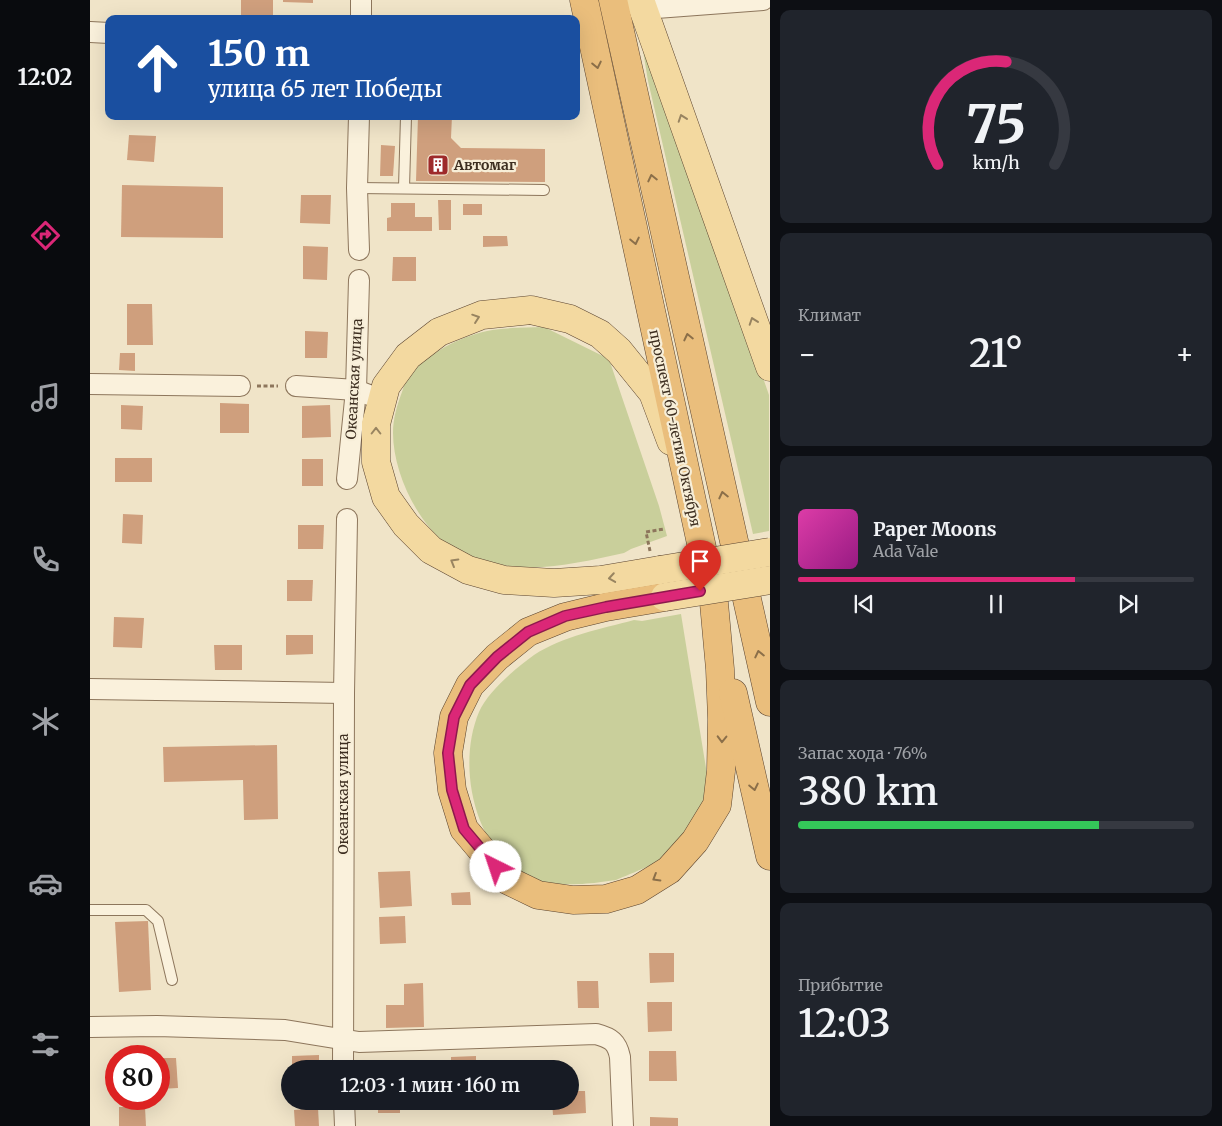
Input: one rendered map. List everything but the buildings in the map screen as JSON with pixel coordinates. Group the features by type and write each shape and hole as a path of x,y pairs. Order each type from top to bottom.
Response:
{"highway":[{"name":"проспект 60-летия Октября","path":"584,0 584,36 770,856"},
{"path":"613,0 770,702"},
{"path":"665,597 565,616 528,632 497,657 470,685 454,717 448,753 452,790 464,829 507,880 538,895 573,900 606,899 637,890 669,870 695,841 717,805 722,771 720,669 714,603"}],"main road":[{"path":"642,5 770,367"},
{"path":"685,476 652,394 619,351 600,334 570,319 530,310 482,315 439,332 408,356 386,386 376,424 376,462 386,497 406,525 431,550 468,570 504,580 554,582 592,580 655,561 770,552"},
{"path":"665,597 770,580"}],"street":[{"path":"361,0 361,15"},
{"path":"642,5 763,0"},
{"path":"584,36 619,31"},
{"path":"90,32 105,33"},
{"path":"359,120 357,188 359,250"},
{"name":"Океанская улица","path":"347,479 356,390 359,280"},
{"path":"90,384 240,386"},
{"path":"296,386 356,390 382,400"},
{"name":"Океанская улица","path":"343,1060 344,693 347,519"},
{"path":"90,689 344,693"},
{"path":"90,1028 196,1027 286,1030 359,1042 596,1034 612,1040 618,1048 623,1126"},
{"path":"344,1110 345,1126"}],"lane":[{"path":"404,188 406,120"},
{"path":"357,188 544,190"},
{"path":"90,910 146,910 158,921 172,980"}],"path":[{"path":"240,386 296,386"},
{"path":"655,561 646,532 664,529"}],"green space":[{"path":"638,20 769,395 769,531 753,534 648,81"},
{"path":"544,327 609,359 659,506 667,536 624,553 592,560 559,566 509,566 474,558 450,547 434,533 415,507 397,462 393,433 397,407 408,377 435,353 466,337 508,328"},
{"path":"681,614 711,799 668,856 616,880 583,884 561,884 540,882 523,875 506,861 492,844 481,824 474,801 470,778 470,755 473,733 483,704 503,680 545,648 582,634 634,620 642,621"}],"place":[{"name":"Автомаг","path":"438,165"}],"route":[{"path":"496,867 464,829 452,790 448,753 454,717 470,685 497,657 528,632 565,616 700,591"}]}
